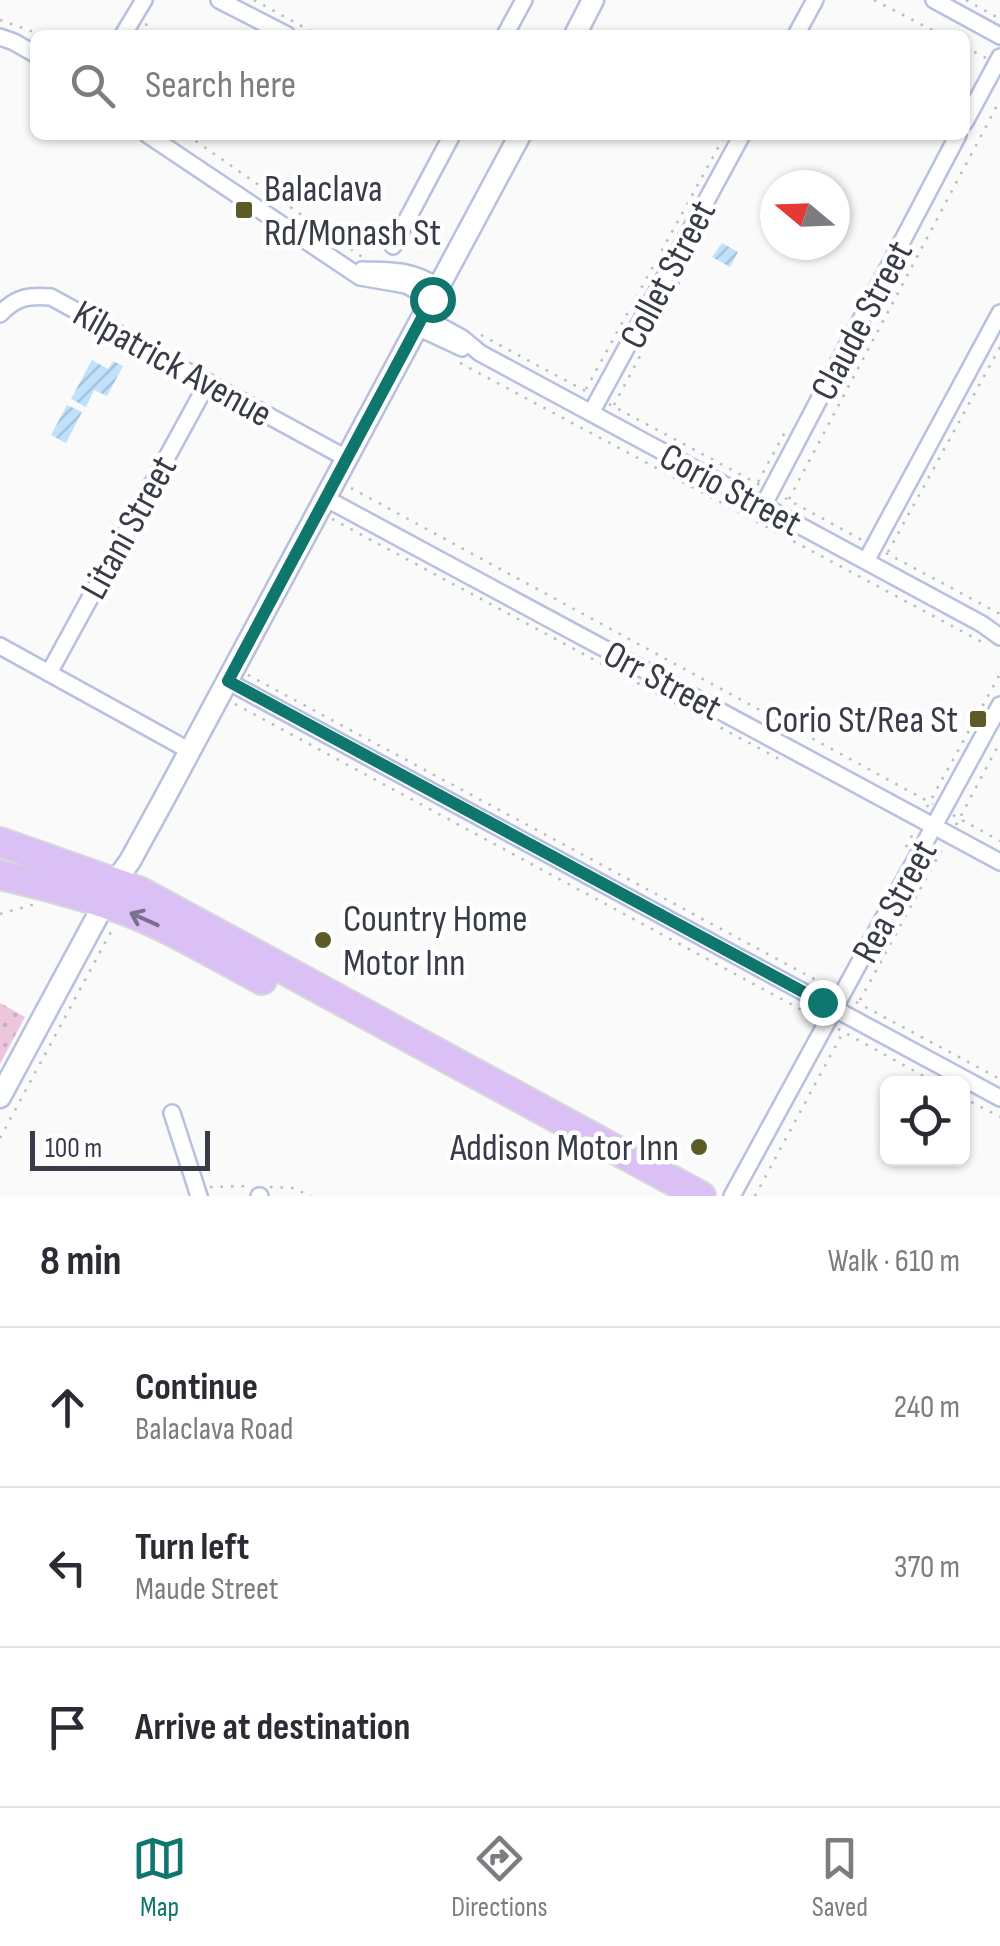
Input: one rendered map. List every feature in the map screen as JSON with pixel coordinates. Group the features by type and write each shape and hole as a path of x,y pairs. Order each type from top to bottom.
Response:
{"highway":[{"path":"0,842 662,1196"},
{"path":"0,875 38,895 112,902 139,890 701,1196"}],"main road":[{"path":"576,30 585,3"},
{"path":"0,1097 112,902 190,751 237,678 328,508 346,458 517,140"}],"street":[{"path":"127,30 144,0"},
{"path":"219,0 277,30"},
{"path":"508,30 524,0"},
{"path":"799,30 815,0"},
{"path":"934,0 1000,36"},
{"path":"0,37 30,51"},
{"path":"970,113 999,59"},
{"name":"Corio Street","path":"155,140 360,277 406,286 480,354 597,402 870,554 1000,633"},
{"path":"393,246 449,140"},
{"name":"Collet Street","path":"597,402 739,140"},
{"name":"Claude Street","path":"767,498 955,140"},
{"name":"Kilpatrick Avenue","path":"0,314 10,303 29,295 51,297 346,458"},
{"path":"870,554 1000,312"},
{"name":"Litani Street","path":"49,673 208,382"},
{"name":"Orr Street","path":"328,508 1000,862"},
{"path":"0,646 190,751"},
{"path":"237,678 1000,1098"},
{"name":"Rea Street","path":"732,1196 834,1009 942,831 999,708"},
{"path":"0,892 38,895"},
{"path":"172,1113 199,1196"}],"path":[{"path":"254,0 309,30"},
{"path":"874,0 932,30"},
{"path":"966,0 1000,19"},
{"path":"0,20 30,31"},
{"path":"970,50 985,58 999,59"},
{"path":"788,500 1000,100"},
{"path":"193,140 365,259"},
{"path":"597,402 723,140"},
{"path":"597,402 694,254"},
{"path":"470,328 767,498 788,500 870,554"},
{"path":"1000,347 887,553 1000,614"},
{"path":"454,360 982,642"},
{"path":"350,488 1000,841"},
{"path":"328,508 776,758"},
{"path":"237,678 834,1009 843,1032 923,1076"},
{"path":"234,703 834,1009"},
{"path":"1000,742 951,814 859,1003 1000,1079"},
{"path":"0,914 38,895"},
{"path":"0,1138 112,902"},
{"path":"755,1196 843,1032"},
{"path":"970,1101 1000,1117"}],"shaded area":[{"path":"0,1003 25,1017 0,1064"}],"building":[{"path":"722,243 738,252 730,267 712,257"},
{"path":"92,360 108,369 113,361 123,366 107,396 94,390 86,407 71,399"},
{"path":"67,405 82,412 66,443 51,435"}],"place":[{"name":"Balaclava Rd/Monash St","path":"244,210"},
{"name":"Corio St/Rea St","path":"978,719"},
{"name":"Country Home Motor Inn","path":"323,940"},
{"name":"Addison Motor Inn","path":"699,1147"}],"route":[{"path":"432,299 228,681 822,1002"}]}
